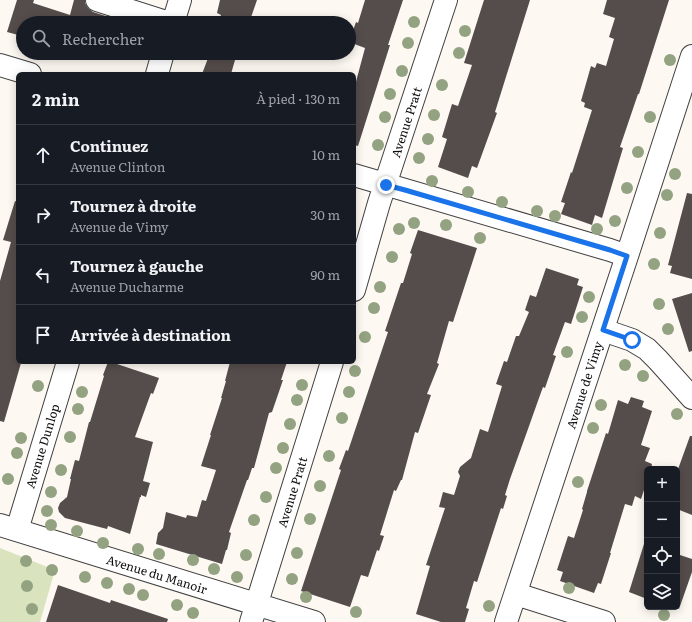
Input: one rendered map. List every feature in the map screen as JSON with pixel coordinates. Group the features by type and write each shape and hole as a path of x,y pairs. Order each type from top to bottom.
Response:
{"street":[{"path":"97,0 147,16"},
{"path":"175,16 180,0"},
{"name":"Avenue Pratt","path":"356,283 446,0"},
{"name":"Avenue de Vimy","path":"506,622 692,56"},
{"path":"157,72 161,60"},
{"path":"0,65 23,72"},
{"path":"356,176 627,256"},
{"path":"603,330 632,340 647,349 692,398"},
{"name":"Avenue Dunlop","path":"8,528 67,364"},
{"name":"Avenue Pratt","path":"254,613 331,364"},
{"name":"Avenue du Manoir","path":"8,528 254,613 314,622"},
{"path":"516,594 604,622"}],"green space":[{"path":"0,548 55,570 40,622 0,622"}],"building":[{"path":"17,0 34,0 33,3 70,15 74,0 85,0 88,8 93,12 106,16 16,16 16,34 7,32"},
{"path":"220,0 257,0 251,16 221,16 217,13"},
{"path":"365,0 403,0 358,146 356,146 356,82 365,48 356,45 356,22 358,23"},
{"path":"484,0 530,0 495,112 497,113 477,168 472,166 468,178 438,167 447,139 442,137 452,104 458,106 472,65 464,63"},
{"path":"607,0 669,0 639,94 620,147 623,148 602,218 595,215 592,225 561,214 565,203 561,202 592,110 584,107 585,103 581,101 591,66 595,68 597,63 606,66 614,39 609,37 615,18 603,14"},
{"path":"207,60 235,60 232,72 203,72"},
{"path":"687,193 692,194 692,279 670,273 672,266 668,265"},
{"path":"15,201 16,364 21,364 4,422 0,421 0,281 11,242 3,240"},
{"path":"418,230 477,248 453,322 449,321 437,363 439,364 427,394 431,395 418,433 415,432 402,480 396,491 394,490 380,535 384,536 379,551 377,550 368,577 361,575 350,607 301,591 341,470 339,469 346,450 348,451 388,332 385,331 401,283 403,283 412,254 410,253"},
{"path":"546,268 579,279 577,285 583,287 571,324 565,322 553,355 556,356 545,388 543,387 510,479 505,495 507,496 503,509 501,508 477,582 474,581 466,608 469,609 465,622 441,622 416,614 430,566 426,565 445,508 439,507 443,492 454,495 460,476 458,472 460,467 471,458 480,429 488,432 502,386 496,384 504,361 507,362 516,336 519,336 529,312 525,310 530,295 536,297"},
{"path":"692,293 692,351 689,352 672,299"},
{"path":"107,364 117,364 159,378 153,394 151,393 135,437 153,442 143,481 150,483 146,497 141,495 140,497 130,534 108,526 107,529 65,518 59,512 58,508 60,503 67,497 75,460 79,461 89,422 104,376 103,375"},
{"path":"229,364 286,364 281,380 283,380 272,412 269,413 254,468 252,468 247,480 229,532 231,533 222,564 156,544 158,533 163,528 166,512 186,518 187,515 197,517 202,500 206,501 216,470 201,466 222,398"},
{"path":"631,397 644,401 642,407 652,411 641,445 650,448 645,461 652,464 652,466 644,466 644,490 641,499 635,496 632,506 625,504 601,584 598,583 594,593 560,581 563,572 557,570 568,536 574,538 583,510 587,491 606,433 608,434 618,400 628,404"},
{"path":"690,436 692,436 692,515 680,510 679,466"},
{"path":"644,544 644,598 629,592"},
{"path":"680,555 692,559 692,572 680,606"},
{"path":"58,585 110,603 111,600 168,619 167,622 46,622"}],"route":[{"path":"386,185 627,256 603,330 632,340"}]}
